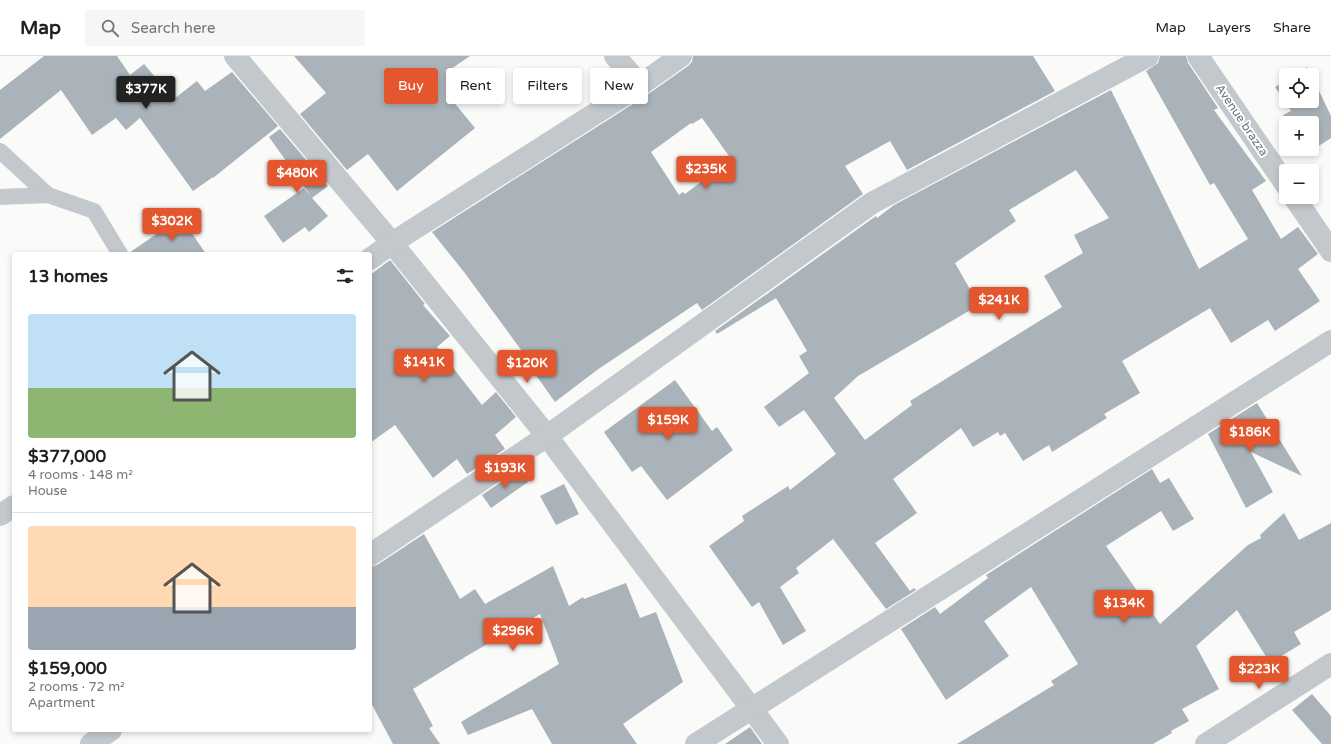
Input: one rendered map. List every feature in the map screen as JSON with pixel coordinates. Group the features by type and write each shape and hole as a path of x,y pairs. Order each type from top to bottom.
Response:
{"street":[{"path":"235,56 392,243 547,436 778,744"},
{"path":"615,56 625,68"},
{"path":"648,79 681,56"},
{"path":"372,554 547,436 872,203 1148,56"},
{"name":"Avenue brazza","path":"1198,56 1279,175"},
{"path":"372,258 392,243 610,104"},
{"path":"1299,204 1331,251"},
{"path":"696,744 1331,341"},
{"path":"0,515 12,507"},
{"path":"1206,744 1331,664"},
{"path":"91,744 108,732"}],"lane":[{"path":"0,151 48,195"},
{"path":"0,197 48,195 94,211 119,252"}],"building":[{"path":"44,56 117,56 130,75 144,64 174,99 197,81 205,91 232,72 278,126 213,178 193,191 140,118 126,130 116,118 92,135 61,90 0,139 0,90"},
{"path":"294,56 470,56 452,68 446,68 446,104 455,104 475,128 397,191 368,154 347,170 300,114 326,93"},
{"path":"693,56 1033,56 1055,91 907,170 890,141 845,166 863,194 702,310 697,303 597,370 555,402 528,364 530,362 464,272 432,232 633,104 648,104 648,94 692,62","holes":["702,118 731,159 685,194 683,192 679,195 651,152 691,123 692,124"]},
{"path":"1160,56 1186,56 1188,63 1218,108 1214,110 1266,181 1252,190 1281,239 1298,227 1318,254 1298,269 1320,301 1275,331 1268,320 1231,343 1210,308 1122,361 1140,393 1104,414 1107,418 1052,452 1049,445 1023,461 1005,433 1000,436 998,432 973,447 961,428 893,479 917,513 875,543 910,591 914,588 916,590 886,609 833,539 796,568 799,573 780,587 806,631 783,645 759,602 752,607 709,546 744,521 742,516 788,486 790,490 836,454 804,410 779,427 764,407 809,373 799,356 807,351 776,298 717,334 715,331 876,216 877,218 894,205 1111,90 1199,269 1248,239 1214,183 1210,185 1146,71 1158,63","holes":["1076,170 1109,218 1074,235 1083,253 1044,276 1062,307 910,401 912,405 865,440 834,398 858,376 979,305 955,263 1016,221 1009,210"]},
{"path":"1279,84 1279,93 1275,87"},
{"path":"1319,91 1331,116 1331,138 1319,146 1319,116 1284,116 1291,111 1289,108 1319,108"},
{"path":"280,129 328,186 312,198 328,216 309,232 305,227 283,243 264,216 304,188 311,196 269,137"},
{"path":"181,217 205,252 130,252"},
{"path":"390,260 425,304 423,305 450,336 437,347 482,405 496,392 516,417 495,435 505,449 467,474 457,459 433,478 395,425 372,442 372,274"},
{"path":"675,380 712,431 717,427 733,450 667,500 641,466 632,472 604,432"},
{"path":"1257,403 1302,476 1251,452 1273,492 1246,508 1208,434"},
{"path":"1152,469 1160,483 1169,478 1194,519 1173,531 1161,511 1106,546 1160,624 1248,545 1261,538 1260,535 1284,513 1299,540 1331,523 1331,610 1294,632 1301,644 1270,663 1237,610 1196,646 1219,689 1182,709 1189,721 1171,731 1172,733 1153,744 957,744 1054,685 1051,681 1078,664 1031,587 984,621 1009,656 946,700 901,629 935,607 940,614 988,578 986,575"},
{"path":"519,470 528,482 491,508 482,495"},
{"path":"564,484 579,514 556,525 540,496"},
{"path":"424,534 460,599 475,589 485,604 553,566 569,606 583,597 584,599 626,583 640,618 656,612 683,682 623,724 637,744 552,744 532,709 468,735 461,722 559,664 540,614 413,689 433,726 429,728 440,744 393,744 372,705 372,566 377,565"},
{"path":"1312,694 1331,716 1331,744 1322,744 1292,710"},
{"path":"750,727 762,744 725,744"}]}
